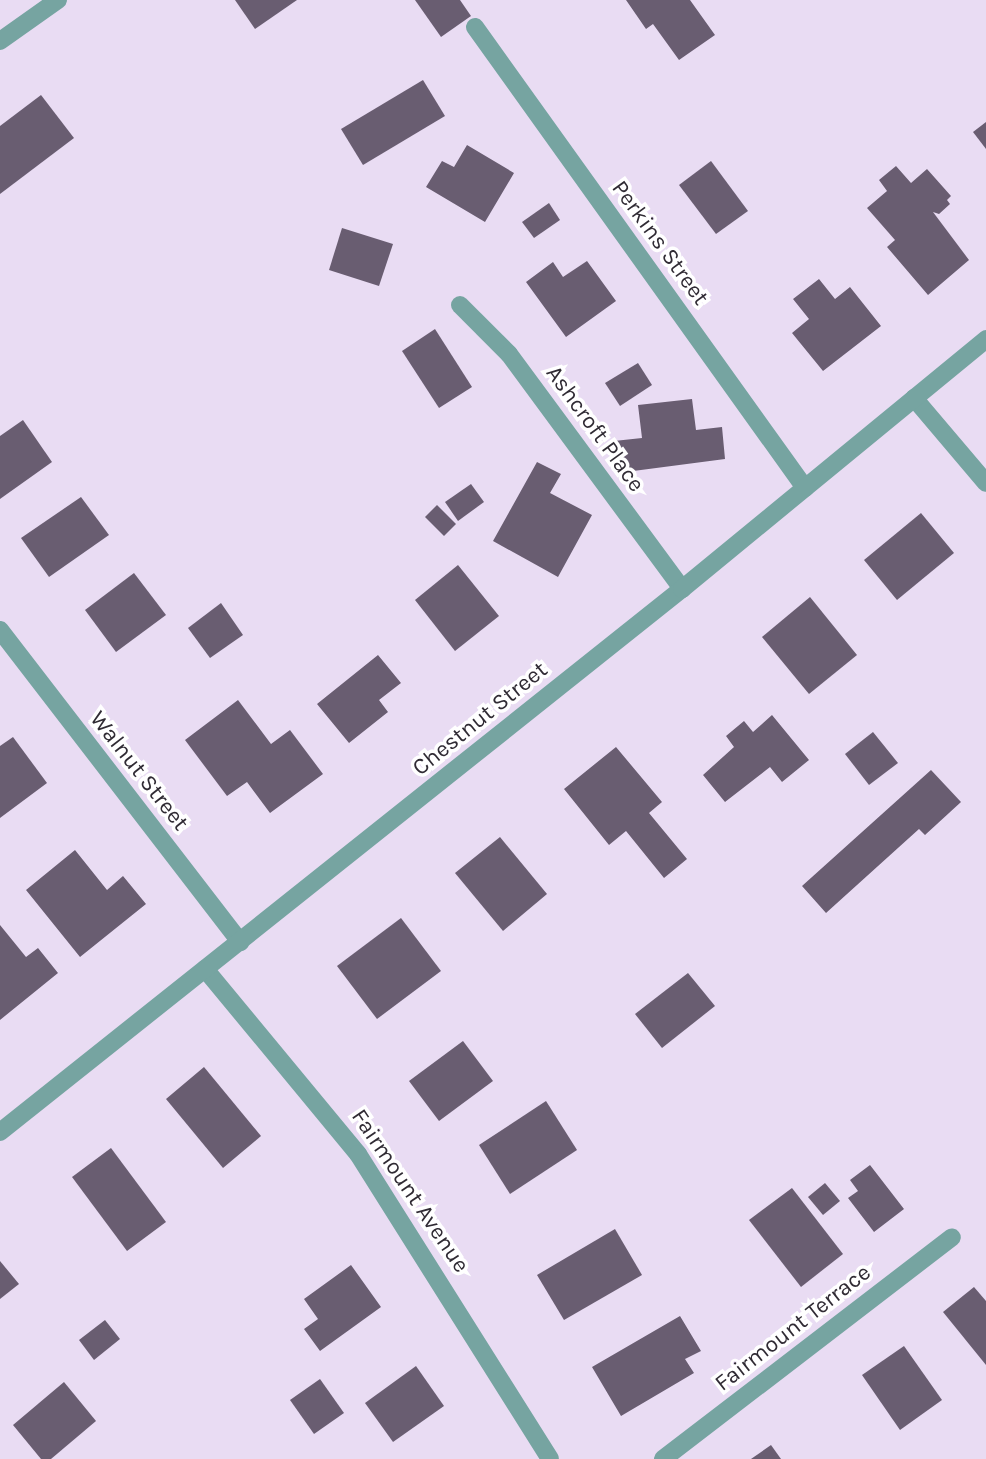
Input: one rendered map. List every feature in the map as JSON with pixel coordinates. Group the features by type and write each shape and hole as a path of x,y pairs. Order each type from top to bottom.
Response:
{"street":[{"path":"0,41 58,0"},
{"name":"Perkins Street","path":"475,27 806,488"},
{"name":"Ashcroft Place","path":"460,305 509,354 682,589"},
{"name":"Chestnut Street","path":"0,1132 682,589 986,339"},
{"path":"914,398 986,483"},
{"name":"Walnut Street","path":"0,629 240,942"},
{"name":"Fairmount Avenue","path":"205,969 358,1154 550,1459"},
{"name":"Fairmount Terrace","path":"663,1459 952,1237"}],"building":[{"path":"235,0 297,0 255,29"},
{"path":"415,0 460,0 471,16 441,37"},
{"path":"626,0 690,0 715,35 679,60 653,24 646,29"},
{"path":"423,80 445,116 363,165 341,129"},
{"path":"41,95 74,138 0,194 0,126"},
{"path":"986,122 986,149 973,132"},
{"path":"467,145 514,173 485,222 426,187 442,161 454,167"},
{"path":"711,161 748,211 716,234 679,185"},
{"path":"896,166 911,183 927,169 951,196 947,200 950,204 939,214 933,212 969,260 928,295 887,247 895,240 867,208 887,191 879,180"},
{"path":"549,203 560,220 534,238 522,222"},
{"path":"342,228 393,244 379,286 329,270"},
{"path":"587,261 616,301 566,337 526,282 553,262 563,277"},
{"path":"819,279 835,299 850,287 881,326 823,371 792,333 809,319 793,299"},
{"path":"435,329 472,387 439,408 402,351"},
{"path":"638,363 652,385 620,406 605,383"},
{"path":"692,399 696,430 722,427 725,459 618,473 614,441 642,438 638,405"},
{"path":"23,420 52,462 0,499 0,436"},
{"path":"537,462 561,474 550,493 592,515 558,577 493,541"},
{"path":"471,484 484,502 458,521 445,502"},
{"path":"81,497 109,535 49,577 21,538"},
{"path":"437,505 456,524 444,536 425,517"},
{"path":"921,513 954,553 897,600 864,560"},
{"path":"458,565 499,616 455,651 415,600"},
{"path":"134,573 166,615 116,652 85,610"},
{"path":"810,597 857,655 809,694 762,637"},
{"path":"221,603 243,635 210,658 188,628"},
{"path":"378,655 401,683 379,700 388,712 349,743 317,704"},
{"path":"238,700 271,744 290,730 323,774 270,813 247,782 227,796 185,740"},
{"path":"772,715 809,760 782,782 770,767 725,802 703,775 734,747 726,736 744,721 753,732"},
{"path":"873,732 898,763 869,785 845,754"},
{"path":"13,737 47,783 0,818 0,746"},
{"path":"616,747 662,802 649,813 687,859 664,878 626,831 609,845 564,789"},
{"path":"931,770 961,802 925,835 919,829 826,913 802,886"},
{"path":"500,837 547,894 503,931 455,873"},
{"path":"75,850 107,890 123,876 146,904 80,957 26,890"},
{"path":"401,918 441,971 377,1019 337,966"},
{"path":"0,925 26,957 38,948 58,973 0,1020"},
{"path":"688,973 715,1006 662,1048 635,1014"},
{"path":"463,1041 493,1081 439,1121 409,1081"},
{"path":"204,1067 261,1136 223,1168 166,1099"},
{"path":"546,1101 577,1150 510,1194 479,1145"},
{"path":"111,1148 166,1222 127,1251 72,1177"},
{"path":"870,1165 904,1209 874,1232 848,1198 858,1191 850,1180"},
{"path":"825,1183 840,1201 823,1215 808,1197"},
{"path":"792,1188 843,1254 801,1287 749,1220"},
{"path":"615,1229 642,1275 564,1320 537,1275"},
{"path":"0,1261 19,1284 0,1299"},
{"path":"351,1265 381,1307 320,1351 304,1329 318,1319 304,1299"},
{"path":"974,1287 986,1301 986,1365 943,1312"},
{"path":"680,1316 701,1351 685,1359 694,1373 621,1416 592,1367"},
{"path":"105,1320 120,1339 94,1360 79,1340"},
{"path":"904,1346 942,1400 900,1430 862,1375"},
{"path":"416,1366 444,1406 393,1442 365,1403"},
{"path":"320,1379 344,1413 314,1434 290,1400"},
{"path":"64,1382 96,1421 51,1459 41,1459 13,1425"},
{"path":"771,1445 781,1459 751,1459"}]}
